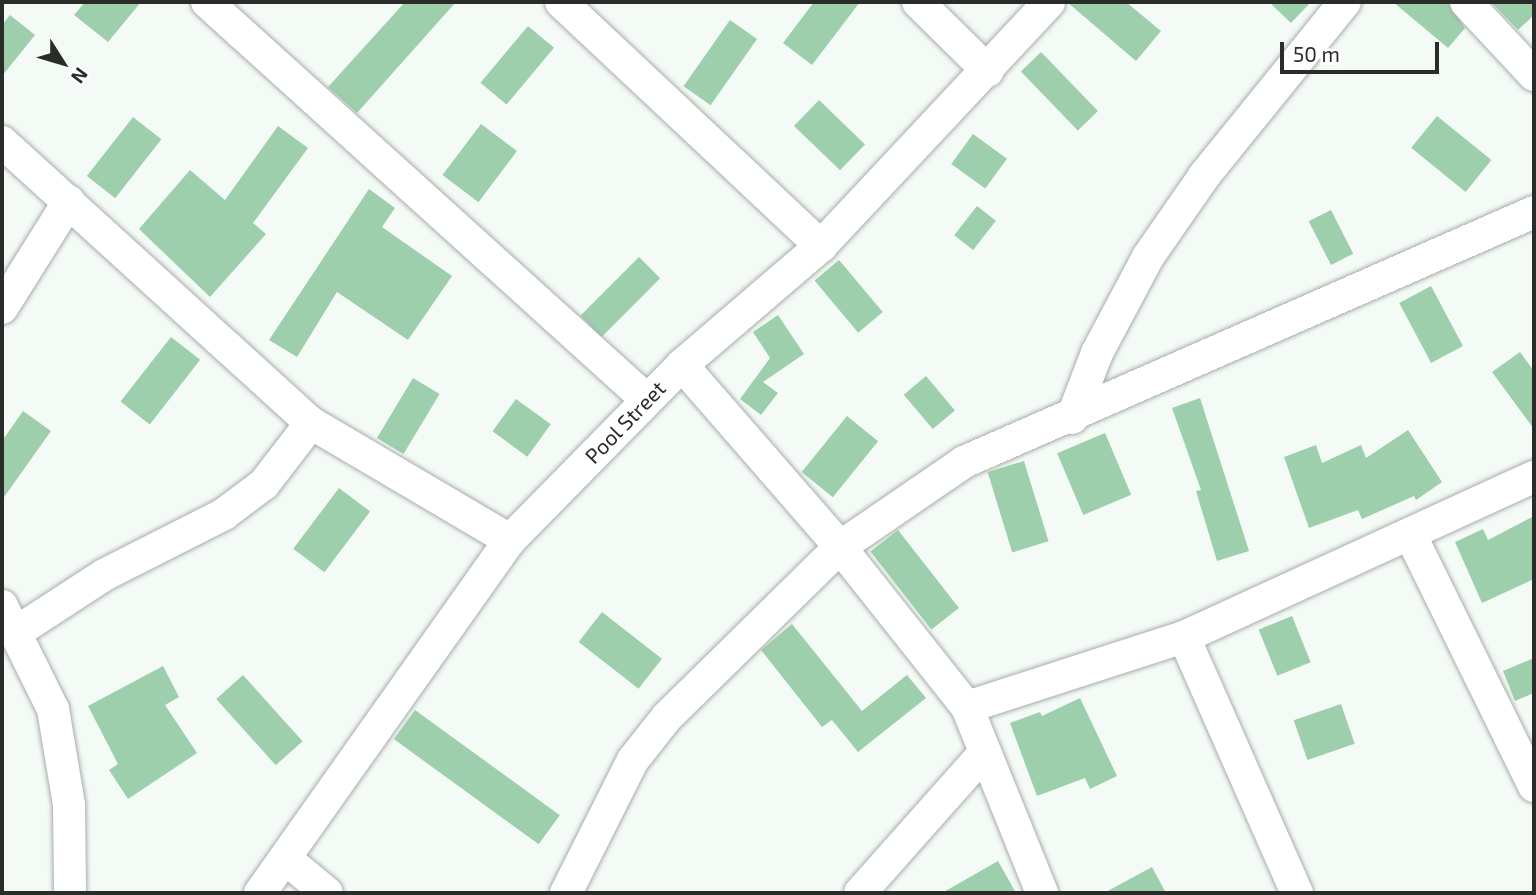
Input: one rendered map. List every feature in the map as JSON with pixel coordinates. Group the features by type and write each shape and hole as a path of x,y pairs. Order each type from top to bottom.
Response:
{"street":[{"path":"207,2 647,400"},
{"path":"561,2 821,246"},
{"path":"918,2 988,71"},
{"name":"Pool Street","path":"260,893 510,540 682,365 821,246 988,71 1049,2"},
{"path":"1073,418 1097,353 1148,257 1204,176 1345,2"},
{"path":"1466,2 1534,75"},
{"path":"2,142 311,423 510,540"},
{"path":"2,308 69,201"},
{"path":"566,893 633,760 667,717 840,547 964,462 1073,418 1534,212"},
{"path":"682,365 840,547 967,707 1042,893"},
{"path":"70,893 69,805 53,709 9,619 104,575 224,514 264,484 311,423"},
{"path":"967,707 1184,637 1534,477"},
{"path":"1410,534 1534,786"},
{"path":"1184,637 1297,893"},
{"path":"860,893 985,752"},
{"path":"286,859 327,893"}],"building":[{"path":"85,2 141,2 108,42 74,15"},
{"path":"405,2 456,2 357,113 328,87"},
{"path":"814,2 860,2 812,65 783,43"},
{"path":"1067,2 1126,2 1161,31 1136,61"},
{"path":"1269,2 1311,2 1291,23"},
{"path":"1393,2 1448,2 1465,28 1448,48"},
{"path":"1491,2 1534,2 1534,15 1518,30"},
{"path":"10,15 35,35 2,76 2,25"},
{"path":"730,20 757,39 711,105 684,86"},
{"path":"528,26 554,48 506,105 480,83"},
{"path":"1041,52 1098,111 1078,130 1021,71"},
{"path":"819,100 865,144 840,170 794,126"},
{"path":"1437,116 1491,160 1466,192 1411,148"},
{"path":"133,117 161,139 115,198 87,176"},
{"path":"481,124 517,151 478,202 442,175"},
{"path":"278,126 308,148 253,223 266,234 210,297 139,229 190,170 225,200"},
{"path":"973,134 1007,159 985,189 951,164"},
{"path":"369,189 395,208 382,227 452,276 408,340 337,292 297,357 269,340"},
{"path":"977,206 996,221 973,250 954,235"},
{"path":"1331,210 1353,254 1331,265 1309,221"},
{"path":"639,257 660,278 602,337 580,316"},
{"path":"839,260 883,312 858,333 814,281"},
{"path":"1431,286 1463,346 1431,363 1399,303"},
{"path":"778,315 804,354 763,382 778,393 761,415 740,399 770,358 753,332"},
{"path":"171,337 200,360 150,424 121,402"},
{"path":"1520,352 1534,371 1534,429 1492,372"},
{"path":"926,376 955,410 933,429 904,395"},
{"path":"413,378 440,394 404,454 377,438"},
{"path":"1200,398 1249,551 1217,561 1196,491 1201,490 1172,408"},
{"path":"516,399 551,424 527,457 492,431"},
{"path":"23,411 51,431 2,500 2,441"},
{"path":"847,416 878,441 833,497 802,472"},
{"path":"1408,430 1442,482 1416,500 1414,496 1362,519 1358,510 1309,528 1284,457 1316,445 1322,463 1361,445 1366,458"},
{"path":"1105,433 1131,495 1083,515 1057,453"},
{"path":"1024,461 1049,541 1012,552 988,472"},
{"path":"339,488 370,511 324,572 293,549"},
{"path":"1534,516 1534,579 1482,603 1455,542 1483,529 1488,540"},
{"path":"898,530 959,608 931,630 870,552"},
{"path":"602,612 662,659 638,689 579,642"},
{"path":"1292,616 1311,662 1277,676 1259,629"},
{"path":"792,624 862,711 907,675 926,698 858,752 832,720 822,727 761,650"},
{"path":"1534,658 1534,693 1515,701 1503,671"},
{"path":"163,666 179,697 165,705 197,753 128,799 109,770 118,764 88,706"},
{"path":"243,675 303,741 276,765 216,699"},
{"path":"1080,698 1117,776 1090,789 1085,778 1037,796 1010,723 1040,712 1042,716"},
{"path":"1341,704 1355,744 1307,760 1294,720"},
{"path":"415,710 560,815 539,844 394,739"},
{"path":"998,861 1016,893 942,893"},
{"path":"1152,867 1166,893 1104,893"}]}
